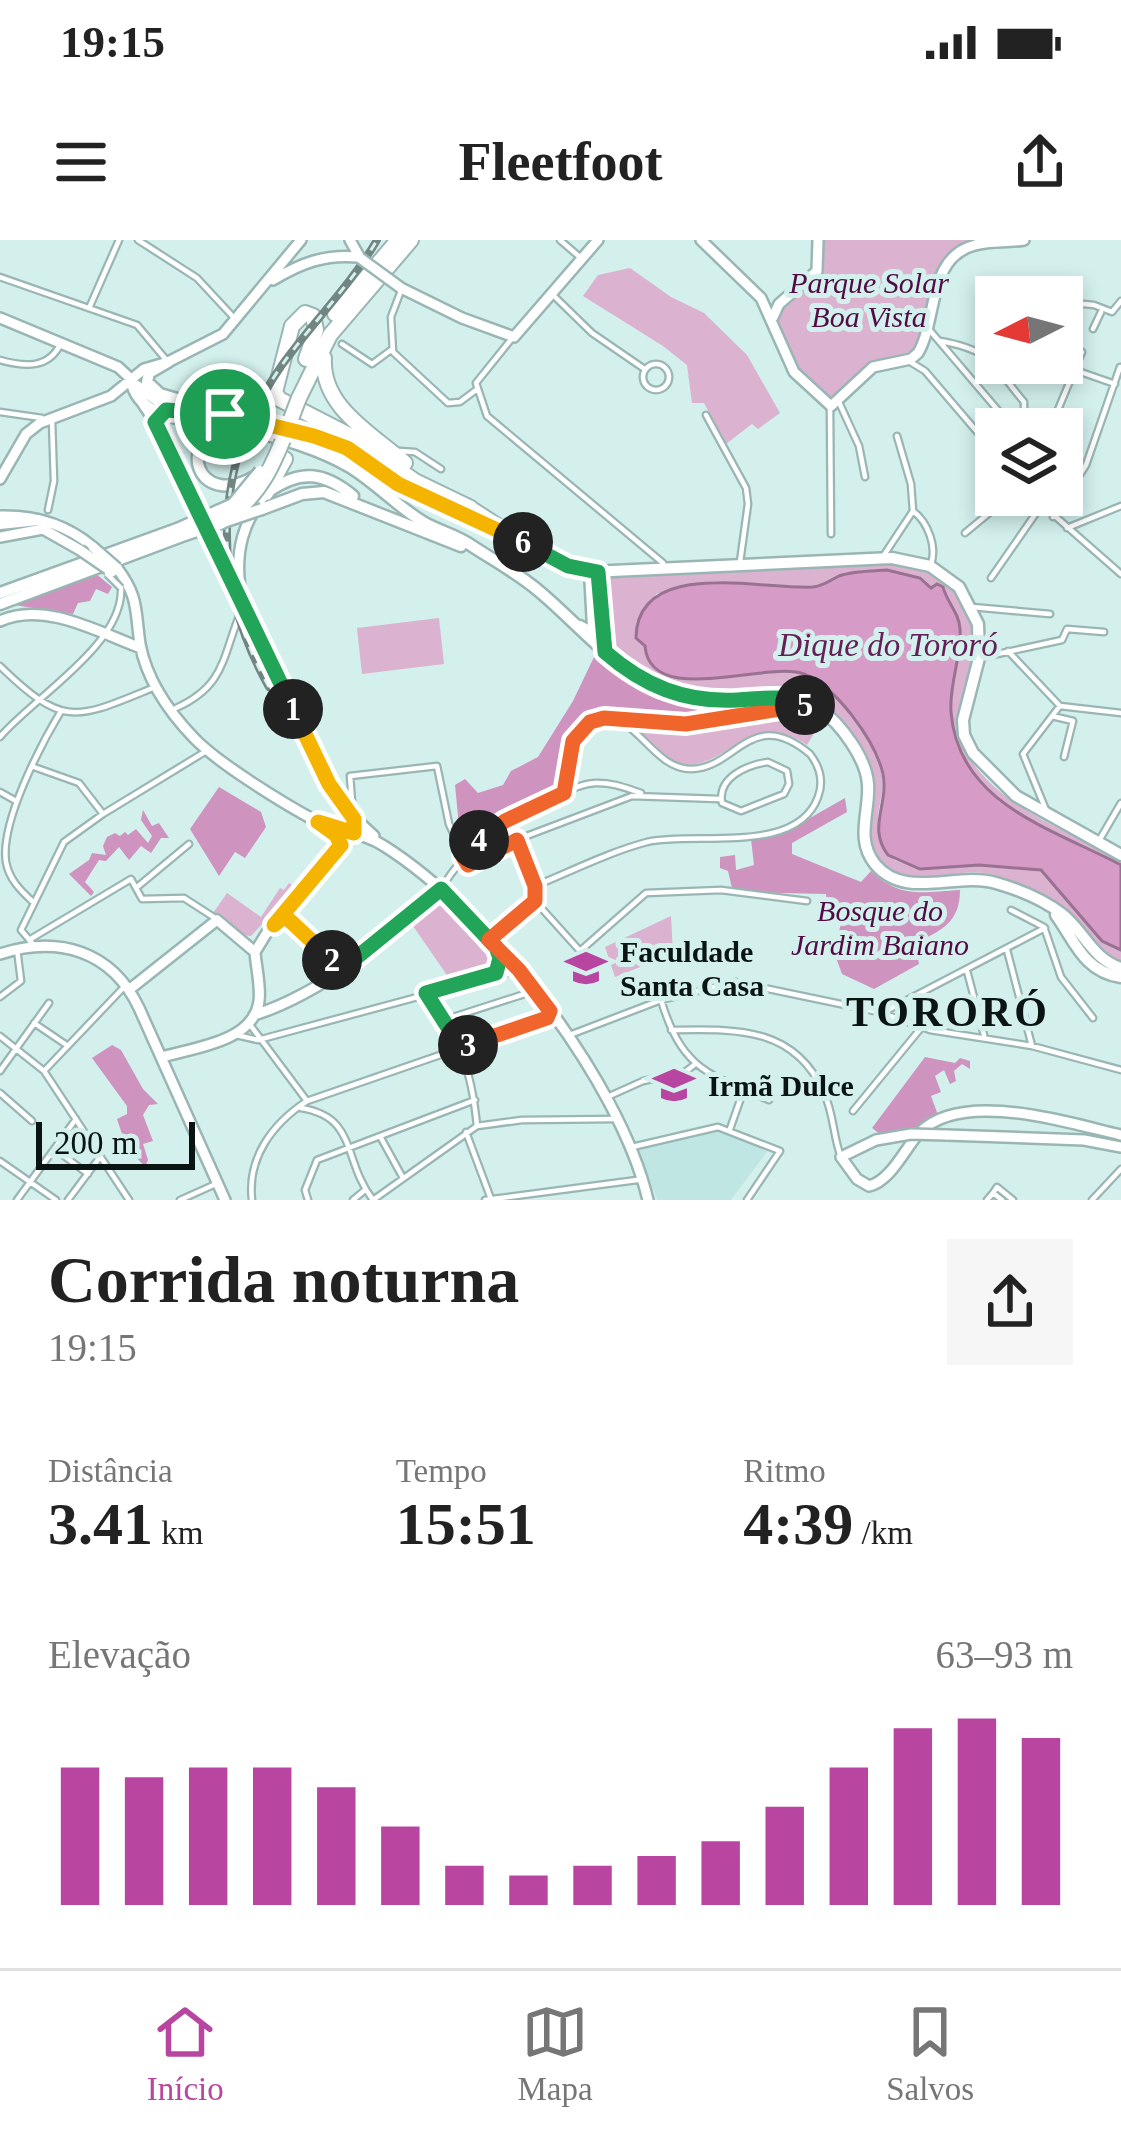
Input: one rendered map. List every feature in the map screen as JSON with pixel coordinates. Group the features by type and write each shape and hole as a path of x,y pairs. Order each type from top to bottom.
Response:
{"highway":[{"path":"306,359 332,318 398,240"},
{"path":"220,522 260,490 318,355 410,240"},
{"path":"264,501 285,459 299,397 306,359 317,326 314,316 305,313 292,326 275,388 279,399 351,436 424,486 471,508"},
{"path":"260,471 341,321"},
{"path":"324,358 325,381 333,398 426,480 510,534"}],"main road":[{"path":"335,255 350,240 359,257 401,288 514,337 598,240"},
{"path":"701,240 761,298 794,372 834,403 873,367 907,361 922,347 940,277 953,256 971,245 1024,240"},
{"path":"773,322 776,309 817,271 818,240"},
{"path":"297,244 293,257 301,263"},
{"path":"208,410 160,394 148,386 147,376 214,340 297,244"},
{"path":"266,284 301,263 335,255 359,257"},
{"path":"761,298 784,300"},
{"path":"0,318 118,367 144,369 168,362"},
{"path":"118,367 152,399 347,448 398,484 510,534 568,566 594,572 882,558 930,566 959,587 980,632 980,658 963,720 964,735 993,777 1048,815 1121,855"},
{"path":"0,479 26,434 51,418 111,396 144,369"},
{"path":"131,379 135,394 157,418 329,784 354,819 441,889 519,970 567,1036 617,1119 648,1200"},
{"path":"157,418 166,410 225,414"},
{"path":"157,418 248,429 338,461 410,514 530,583 634,676 681,696 713,701 784,698 814,705 844,734 866,774 865,840 872,859 886,875 909,883 987,880 1046,904 1083,958 1106,974 1121,972"},
{"path":"248,429 222,430 205,441 198,462 208,481 220,487 237,485 260,471"},
{"path":"0,604 179,532 233,504 260,471"},
{"path":"0,593 220,522 264,501 315,492 334,494 482,553"},
{"path":"244,605 239,578 243,533 249,515 264,501"},
{"path":"410,514 448,526 453,518 446,506"},
{"path":"0,537 43,515"},
{"path":"0,520 43,515 93,548 136,597 141,648 155,687 171,711 208,750 336,835 341,845 254,946"},
{"path":"0,520 49,531 114,570"},
{"path":"572,621 586,631 593,627 594,572"},
{"path":"594,572 605,652"},
{"path":"0,621 35,614 141,648"},
{"path":"96,646 118,639"},
{"path":"621,722 686,724 814,705"},
{"path":"274,925 350,844 354,819"},
{"path":"318,822 386,847"},
{"path":"254,1015 293,1001 441,889"},
{"path":"128,987 217,920 254,946 260,1000 254,1015 236,1035 162,1058"},
{"path":"0,954 32,944 88,952 128,987 226,1200"},
{"path":"260,1000 270,1010"},
{"path":"1121,1135 980,1111 939,1118 916,1136 874,1186 857,1179 841,1157 876,1140 911,1134 946,1135 1084,1140 1121,1147"},
{"path":"1028,1138 1031,1117"}],"street":[{"path":"90,308 119,240"},
{"path":"138,240 197,278 236,320"},
{"path":"560,240 582,260"},
{"path":"0,277 137,325 168,362"},
{"path":"401,288 391,317 392,350 448,403 460,402 476,389"},
{"path":"552,294 592,333 643,368"},
{"path":"1083,303 1112,312 1121,301"},
{"path":"1093,328 1102,310"},
{"path":"927,327 996,408"},
{"path":"514,337 478,378 476,389 492,422 663,563"},
{"path":"940,341 971,346 984,354 1024,408"},
{"path":"0,360 39,364 52,358 61,343"},
{"path":"342,344 372,364 392,350"},
{"path":"922,347 926,371 975,429"},
{"path":"907,361 926,371"},
{"path":"654,364 663,368 669,386 651,388 643,378 643,368 654,364"},
{"path":"1120,367 1086,465 1053,517 1121,574"},
{"path":"1083,373 1115,384"},
{"path":"834,403 860,446 865,477"},
{"path":"831,534 828,416 834,403"},
{"path":"0,412 51,418 55,481 43,515"},
{"path":"706,416 746,488 740,568"},
{"path":"882,558 913,512 911,484 897,436"},
{"path":"392,452 415,452 441,469"},
{"path":"1067,528 1121,506"},
{"path":"913,512 924,522 934,549 930,566"},
{"path":"965,533 985,516"},
{"path":"991,578 1034,516"},
{"path":"0,737 104,634 125,587 96,561"},
{"path":"176,708 216,682 244,605"},
{"path":"972,607 1050,614"},
{"path":"980,658 1062,640 1067,629 1104,632"},
{"path":"1008,651 1060,706 1121,713"},
{"path":"0,666 37,700 61,711 86,713 155,687"},
{"path":"1048,815 1023,754 1060,706"},
{"path":"34,903 4,869 5,846 18,802 61,711"},
{"path":"1052,716 1073,721 1064,757"},
{"path":"535,886 643,843 667,838 747,838 785,827 805,817 821,784 815,762 792,743 754,738 709,765 681,768 664,762 621,722 598,718 578,733 564,793"},
{"path":"208,750 61,845 20,931 32,944 131,879 142,899 193,901 217,920"},
{"path":"441,889 463,857 493,829 564,793 598,783 648,795 719,799 729,809 741,811 779,799 789,784 787,772 768,762 748,766 733,776 719,799"},
{"path":"354,819 350,776 437,766 449,824 468,865 619,800 648,795"},
{"path":"34,767 79,783 103,814"},
{"path":"0,793 18,802"},
{"path":"1098,842 1121,802"},
{"path":"517,840 535,886 535,901 580,952 646,893 721,890 807,901"},
{"path":"136,888 189,844"},
{"path":"496,973 501,962 492,943 535,901"},
{"path":"1011,910 1045,928 1065,984 1093,1018"},
{"path":"285,916 339,970"},
{"path":"299,930 309,918"},
{"path":"878,1012 912,999 1045,928"},
{"path":"0,997 21,981 17,949"},
{"path":"1007,950 1032,1046"},
{"path":"236,1035 258,1040 519,970"},
{"path":"967,971 985,1037"},
{"path":"567,1036 661,1000 735,982 878,1012 921,1028 1032,1046 1121,1070"},
{"path":"44,1071 128,987"},
{"path":"444,1020 534,991"},
{"path":"426,993 461,1048 477,1126"},
{"path":"912,999 921,1028"},
{"path":"661,1000 682,1053 695,1065 769,1100"},
{"path":"0,1071 49,1003"},
{"path":"899,1005 904,1022"},
{"path":"252,1200 252,1173 260,1152 297,1107 547,1018 550,1011"},
{"path":"904,1022 917,1014"},
{"path":"254,1015 251,1027 258,1040 307,1101"},
{"path":"34,1023 68,1046"},
{"path":"853,1111 921,1028"},
{"path":"671,1030 752,1033 799,1055 825,1094 841,1157"},
{"path":"0,1036 44,1071 129,1200"},
{"path":"604,1098 695,1065"},
{"path":"730,1131 744,1089"},
{"path":"0,1093 32,1120"},
{"path":"308,1200 305,1193 314,1163 475,1100"},
{"path":"297,1107 337,1120 373,1200 477,1126 522,1120 617,1119"},
{"path":"17,1200 76,1119"},
{"path":"629,1147 710,1127 781,1151 747,1200"},
{"path":"466,1132 488,1199 635,1183 640,1175"},
{"path":"381,1138 403,1178"},
{"path":"55,1149 88,1174"},
{"path":"68,1200 101,1156"},
{"path":"0,1161 56,1200"},
{"path":"1092,1200 1121,1169"},
{"path":"180,1200 218,1183"},
{"path":"987,1200 998,1187 1013,1200"},
{"path":"353,1200 365,1190"},
{"path":"117,1200 123,1191"},
{"path":"993,1193 1002,1200"}],"shaded area":[{"path":"718,1131 769,1149 731,1200 657,1200 638,1148"}],"green space":[{"name":"Parque Solar Boa Vista","path":"821,240 971,240 956,248 937,274 910,356 875,361 833,399 797,371 786,355 778,325 788,298 816,274"},
{"path":"630,268 704,313 747,355 780,413 758,429 752,424 726,444 704,403 692,403 687,365 583,296 598,275"},
{"path":"892,563 940,577 955,591 974,624 975,653 958,727 973,762 1008,798 1121,859 1121,865 1012,809 970,767 957,740 951,709 950,632 943,587 931,588 920,578 887,570 838,577 818,587 713,581 684,585 656,594 638,624 636,638 645,646 652,665 667,675 687,679 785,671 816,681 852,714 876,757 883,783 878,822 894,860 920,869 979,865 1041,870 1102,941 1121,950 1121,963 1112,961 1044,900 1012,882 980,872 906,878 880,865 866,837 867,786 860,762 835,725 806,697 784,690 682,691 645,676 600,644 600,575"},
{"path":"90,569 112,587 108,594 96,589 90,601 78,603 73,614 14,605 27,594"},
{"path":"439,618 444,664 362,674 357,628"},
{"path":"594,657 633,686 651,693 762,704 688,718 585,716 570,733 552,791 489,820 461,846 455,785 465,779 478,793 503,785 511,771 538,757"},
{"path":"807,709 822,720 807,745 768,733 689,765 666,760 635,731 638,726"},
{"path":"219,787 261,812 266,827 245,858 235,852 219,876 190,829"},
{"name":"Bosque do Jardim Baiano","path":"845,798 847,812 792,843 792,854 861,882 871,871 902,890 960,890 953,917 916,943 919,964 874,989 842,974 834,952 843,915 828,911 826,894 733,892 728,871 720,868 720,857 735,855 736,870 754,865 751,839 796,826"},
{"path":"143,810 152,826 159,823 169,838 161,838 151,853 141,846 129,860 119,847 106,861 99,860 85,882 94,892 91,896 69,874 92,853 106,855 103,846 115,833 128,835 136,829 148,843 152,836 141,820"},
{"path":"289,883 296,888 251,936 241,935 213,913 227,893 261,917 280,888 284,890"},
{"path":"440,898 497,958 492,969 451,981 411,923"},
{"path":"671,916 673,954 615,977 605,947"},
{"path":"112,1045 121,1050 143,1089 158,1104 149,1105 143,1115 153,1141 143,1144 145,1167 129,1149 132,1143 123,1137 117,1119 127,1114 127,1106 92,1058"},
{"path":"925,1057 955,1063 960,1058 970,1061 970,1069 962,1064 954,1071 956,1081 950,1084 944,1070 935,1076 941,1092 931,1096 938,1115 918,1127 880,1134 872,1128"}],"water":[{"name":"Dique do Tororó","path":"887,570 920,578 931,588 943,587 957,618 960,639 951,712 958,744 971,770 1013,810 1121,865 1121,950 1102,941 1041,870 979,865 920,869 888,855 879,835 884,785 879,760 852,716 816,681 787,671 688,679 667,675 652,665 645,646 636,638 642,613 657,596 679,587 734,583 813,587 844,574"}],"railway":[{"path":"269,687 236,607 227,524 232,483 259,403 282,365 377,240"}],"place":[{"name":"Faculdade Santa Casa","path":"586,968"},
{"name":"Irmã Dulce","path":"674,1085"}],"district":[{"name":"TORORÓ","path":"948,1012"}],"route":[{"path":"225,414 166,410 155,422 312,750 355,825 354,833 318,822 341,845 274,925 285,916 339,970 441,889 496,947 501,962 496,973 426,993 461,1048 547,1018 550,1011 519,970 489,940 535,901 535,886 517,840 468,865 463,857 493,829 564,793 573,741 590,722 604,718 666,725 704,723 814,705 784,698 713,701 656,687 605,652 598,572 568,566 510,534 398,484 347,448 225,414"}]}
